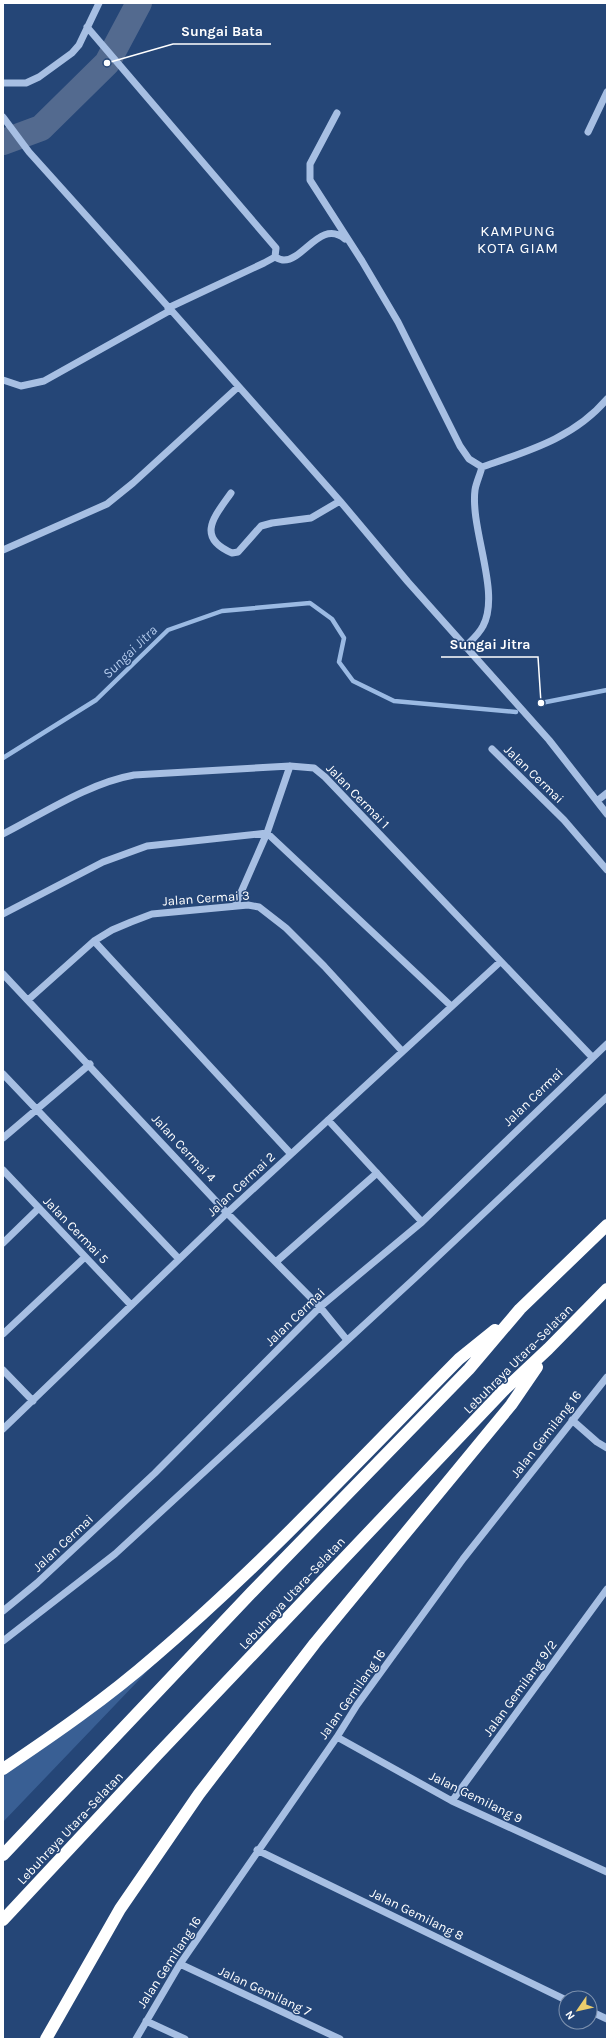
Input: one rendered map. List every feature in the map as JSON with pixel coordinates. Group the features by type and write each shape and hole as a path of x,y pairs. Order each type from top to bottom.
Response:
{"highway":[{"path":"3,1769 102,1700 160,1652 242,1577 459,1360 520,1309 607,1225"},
{"name":"Lebuhraya Utara–Selatan","path":"3,1920 142,1771 503,1391 548,1349 607,1289"},
{"path":"3,1855 252,1592 469,1369 520,1309"},
{"path":"46,2039 120,1909 199,1794 315,1643 510,1405 548,1349"}],"street":[{"path":"3,83 26,83 39,77 72,53 79,44 99,3"},
{"path":"87,27 116,63 271,240 276,248 274,257"},
{"path":"588,132 607,92"},
{"path":"336,113 310,164 309,171 314,188 350,243 398,322 460,446 469,459 482,467"},
{"path":"3,117 29,152 340,501 465,647 549,740 607,814"},
{"path":"3,380 21,386 44,381 170,309 274,257 283,260 290,259 317,239 329,233 340,235 350,243"},
{"path":"3,550 107,504 133,483 238,386"},
{"path":"482,467 527,452 570,432 591,415 607,399"},
{"path":"465,647 483,627 488,608 487,585 475,505 475,490 482,467"},
{"path":"231,493 213,518 210,529 212,537 218,544 232,553 238,552 261,526 272,523 311,518 340,501"},
{"name":"Jalan Cermai","path":"492,749 564,820 607,870"},
{"path":"235,906 267,833 290,766"},
{"name":"Jalan Cermai 1","path":"3,834 93,788 116,778 142,774 290,766 314,768 325,777 592,1057"},
{"path":"597,801 607,793"},
{"path":"3,914 103,862 147,846 267,833 451,1006"},
{"name":"Jalan Cermai 3","path":"28,1000 94,942 112,930 152,914 248,905 259,907 270,914 324,966 402,1051"},
{"path":"94,942 291,1154"},
{"name":"Jalan Cermai 2","path":"3,1429 227,1213 500,962"},
{"name":"Jalan Cermai 4","path":"3,974 90,1064 227,1213 320,1307 346,1340"},
{"name":"Jalan Cermai","path":"3,1611 38,1583 155,1473 320,1307 422,1222 607,1044"},
{"path":"3,1138 90,1064"},
{"path":"3,1074 179,1259"},
{"path":"3,1641 115,1554 415,1278 607,1097"},
{"path":"328,1120 422,1222"},
{"name":"Jalan Cermai 5","path":"3,1170 131,1305"},
{"path":"276,1261 377,1173"},
{"path":"3,1242 39,1208"},
{"path":"3,1334 85,1257"},
{"path":"3,1370 33,1401"},
{"name":"Jalan Gemilang 16","path":"136,2039 180,1964 257,1850 337,1737 357,1705 463,1559 607,1377"},
{"path":"572,1420 597,1442 607,1448"},
{"name":"Jalan Gemilang 9/2","path":"452,1801 607,1589"},
{"name":"Jalan Gemilang 9","path":"337,1737 452,1801 607,1872"},
{"name":"Jalan Gemilang 8","path":"257,1850 558,1996"},
{"name":"Jalan Gemilang 7","path":"180,1964 340,2039"},
{"path":"146,2020 185,2039"}],"shaded area":[{"path":"160,1658 3,1822 3,1775 73,1727"}],"waterway":[{"path":"3,142 41,128 107,63 139,3"},
{"name":"Sungai Jitra","path":"3,758 96,700 168,630 222,611 310,603 332,619 344,638 339,662 353,681 394,701 516,712"},
{"name":"Sungai Jitra","path":"541,703 607,690"}],"place":[{"name":"Sungai Bata","path":"107,63"},
{"name":"Sungai Jitra","path":"541,703"}],"district":[{"name":"KAMPUNG KOTA GIAM","path":"518,240"}]}
